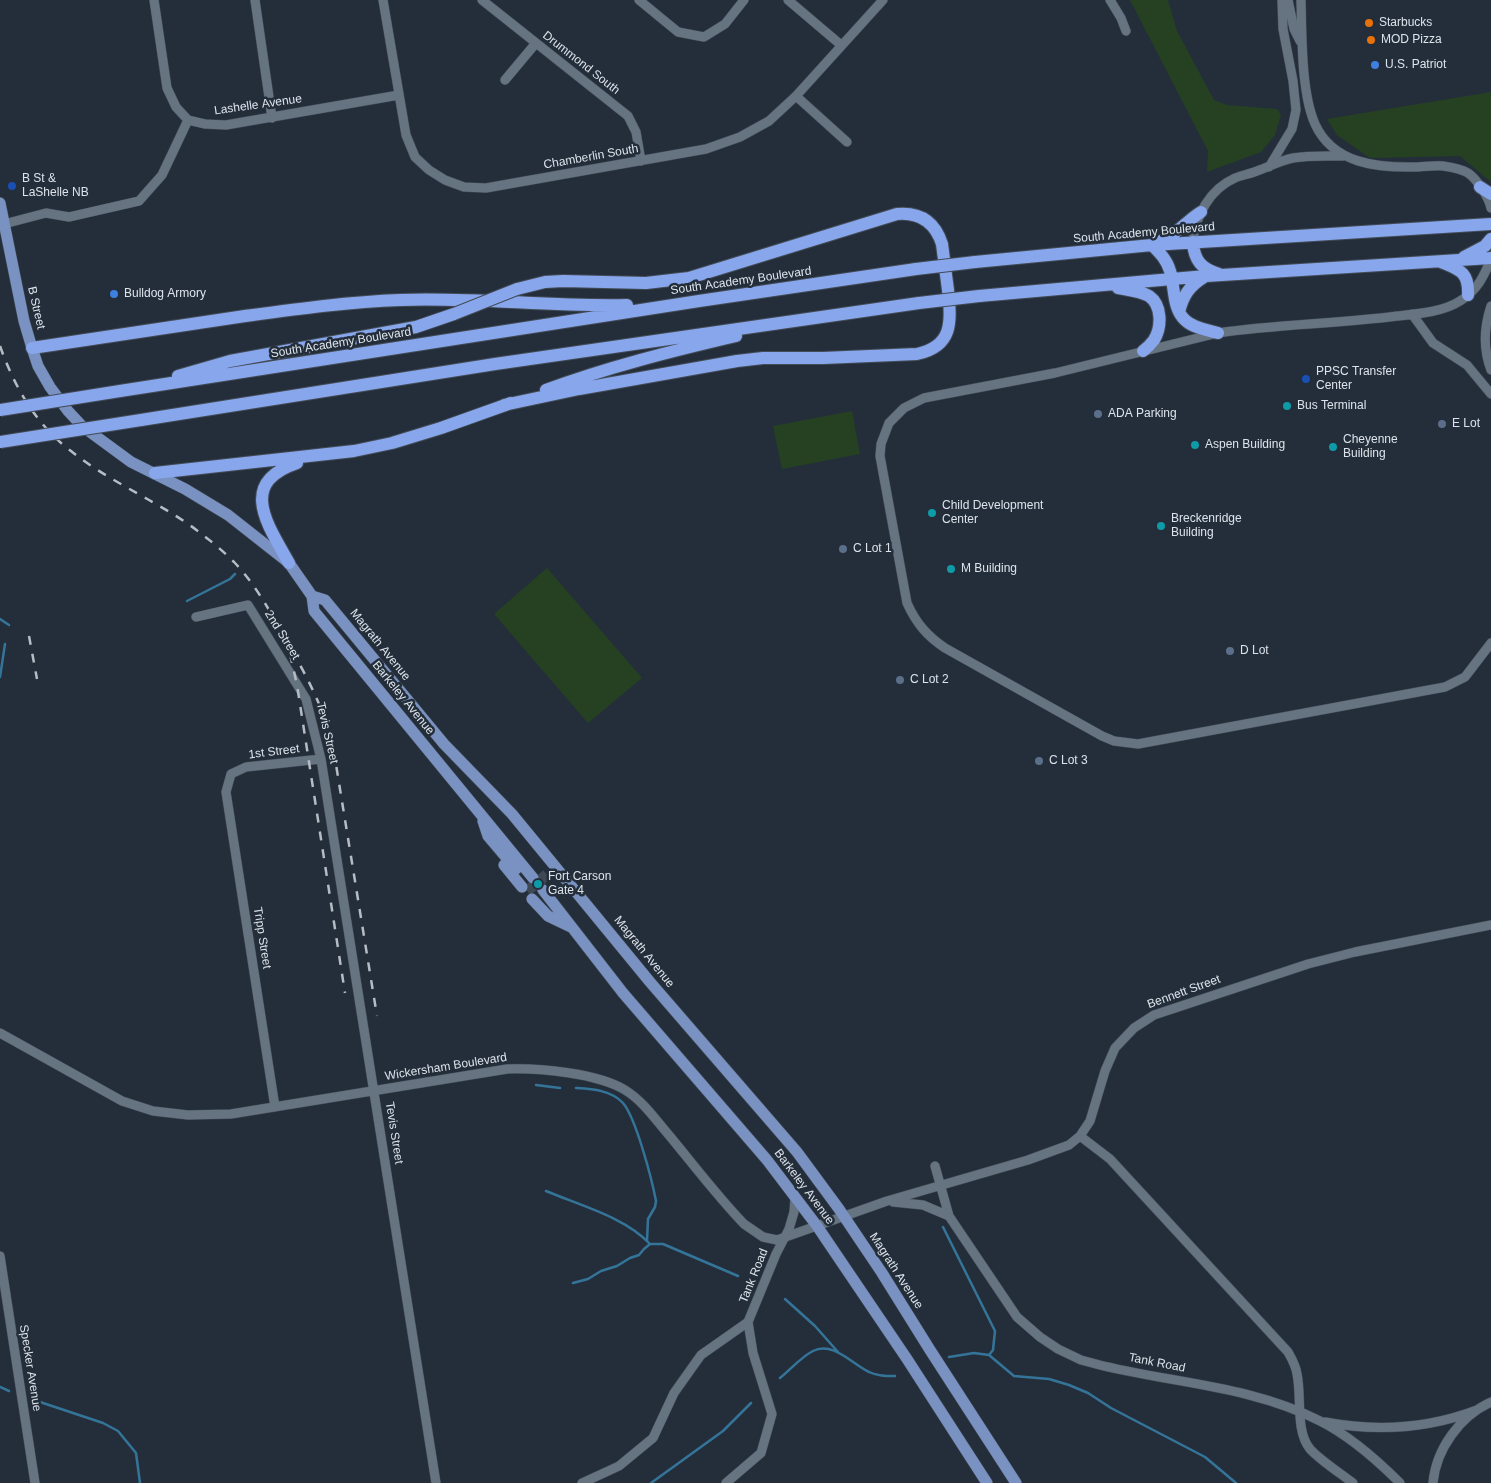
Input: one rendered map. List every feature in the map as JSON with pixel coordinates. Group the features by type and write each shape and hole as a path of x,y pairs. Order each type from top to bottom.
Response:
{"highway":[{"path":"1480,187 1491,194"},
{"path":"1201,212 1189,220 1174,235 1152,245 1165,259 1173,279 1179,312 1184,320 1194,326 1218,333"},
{"path":"120,392 230,361 416,327 518,289 545,282 646,283 689,278 897,214 905,213 920,216 928,221 939,234 942,244 950,316 947,333 942,341 926,352 823,358 763,358 737,361 579,389 504,405"},
{"name":"South Academy Boulevard","path":"0,410 916,269 1152,245 1491,224"},
{"path":"1457,260 1474,253 1485,246 1491,239"},
{"path":"1193,242 1193,253 1201,266 1222,275"},
{"path":"0,442 505,362 919,303 1206,276 1491,258"},
{"path":"1439,261 1464,274 1468,280 1468,295"},
{"path":"1179,312 1182,298 1187,291 1206,276"},
{"path":"1106,285 1141,293 1150,297 1156,305 1159,313 1158,332 1153,341 1143,351"},
{"path":"32,348 211,321 356,302 457,300 594,306 699,301"},
{"path":"155,473 322,455 392,443 441,428 589,374 633,361 819,316"},
{"path":"289,563 263,512 264,486 281,468 322,455"}],"main road":[{"name":"B Street","path":"0,203 32,348 38,366 50,387 68,411"},
{"name":"Magrath Avenue","path":"68,411 82,426 132,462 228,515 289,563 312,596 325,600 444,744 512,814 650,982 797,1152 844,1216 1016,1483"},
{"name":"Barkeley Avenue","path":"312,596 314,611 481,815 530,881 494,853 481,815"},
{"name":"Barkeley Avenue","path":"573,928 548,916 540,892 566,909 573,928 623,993 767,1160 817,1226 907,1359 986,1483"}],"street":[{"path":"4,224 46,213 69,217 138,200 162,175 188,120 176,106 167,88 154,0"},
{"path":"255,0 272,118"},
{"name":"Chamberlin South","path":"383,0 406,135 415,157 437,175 464,187 486,188 706,150 740,137 769,121 796,96 883,0"},
{"name":"Drummond South","path":"482,0 628,116 636,132 641,161"},
{"path":"639,0 678,32 704,37 725,24 744,0"},
{"path":"788,0 842,45"},
{"path":"1110,0 1121,18 1126,31"},
{"path":"1269,167 1292,129 1296,110 1293,81 1283,29 1282,0"},
{"path":"1288,0 1294,29 1302,44"},
{"path":"1300,0 1302,44 1309,103 1315,124 1330,145 1343,156"},
{"path":"505,80 536,43"},
{"name":"Lashelle Avenue","path":"188,120 205,124 226,125 399,95"},
{"path":"796,96 847,142"},
{"path":"1193,242 1194,232 1208,198 1222,186 1234,179 1292,158 1343,156 1374,165 1395,167 1442,166 1469,174 1489,200 1491,208"},
{"path":"1491,258 1478,286 1459,302 1444,308 1362,320 1218,333 1055,373 924,398 904,408 889,423 881,444 881,462 906,597 918,624 934,641 1114,741 1138,744 1445,687 1465,676 1480,660 1491,643"},
{"path":"1491,306 1485,332 1486,348 1491,370"},
{"path":"1412,314 1433,343 1466,366 1491,394"},
{"name":"2nd Street","path":"196,617 248,605 306,699"},
{"name":"Tevis Street","path":"306,699 321,759 436,1483"},
{"name":"1st Street","path":"231,774 246,767 321,759"},
{"name":"Tripp Street","path":"231,774 226,792 275,1106"},
{"name":"Bennett Street","path":"844,1216 1069,1145 1080,1136 1090,1121 1105,1071 1115,1048 1134,1028 1148,1018 1223,991 1308,964 1355,952 1491,925"},
{"name":"Wickersham Boulevard","path":"0,1033 128,1104 153,1111 180,1115 216,1115 507,1069 545,1069 609,1083 625,1090 642,1104 744,1224 768,1239 783,1239"},
{"path":"1080,1136 1110,1160 1288,1352 1298,1374 1302,1430 1305,1440 1311,1449 1353,1483"},
{"name":"Tank Road","path":"935,1166 949,1216 1017,1317 1040,1337 1058,1349 1082,1360 1264,1399 1319,1420 1346,1436 1378,1461 1400,1483"},
{"name":"Tank Road","path":"726,1483 761,1453 772,1414 753,1353 748,1322 772,1261 792,1219 795,1197"},
{"path":"887,1201 923,1205 949,1216"},
{"path":"783,1239 844,1216"},
{"name":"Specker Avenue","path":"0,1256 35,1483"},
{"name":"Tank Road","path":"582,1483 619,1466 652,1438 674,1393 702,1355 748,1322"},
{"path":"1319,1420 1370,1428 1399,1428 1443,1422 1477,1410 1491,1402"},
{"path":"1433,1483 1445,1446 1460,1426 1477,1410"}],"green space":[{"path":"1130,0 1168,0 1177,31 1214,100 1227,105 1277,109 1281,115 1275,135 1261,152 1207,172 1208,151"},
{"path":"1491,92 1491,182 1460,156 1370,158 1337,135 1327,119"},
{"path":"852,411 860,454 782,469 773,426"},
{"path":"547,568 642,678 588,723 494,614"}],"waterway":[{"path":"187,601 230,579 235,574"},
{"path":"0,619 9,625"},
{"path":"0,677 5,644"},
{"path":"536,1085 560,1088"},
{"path":"576,1088 601,1091 613,1095 623,1103 628,1111 643,1150 656,1201 655,1207 648,1219 647,1241"},
{"path":"546,1191 615,1219 628,1226 650,1244 663,1244 738,1276"},
{"path":"943,1227 995,1331 993,1350 989,1355"},
{"path":"573,1283 588,1279 601,1271 617,1266 639,1255 650,1244"},
{"path":"785,1299 815,1326 838,1352"},
{"path":"780,1378 804,1357 820,1349 835,1351 872,1373 895,1376"},
{"path":"949,1357 974,1353 989,1355 1014,1376 1049,1379 1088,1393 1111,1408 1205,1457 1236,1483"},
{"path":"0,1387 9,1391"},
{"path":"37,1401 103,1423 118,1431 136,1453 140,1483"},
{"path":"651,1483 723,1431 751,1403"}],"tunnel":[{"path":"539,874 549,885"},
{"path":"528,883 537,895"}],"railway":[{"path":"0,346 19,390 37,417 58,441 87,463 175,515 215,544 250,581 276,622 313,690 332,740 377,1016"},
{"path":"29,636 37,679"},
{"path":"290,654 297,685 345,993"}],"place":[{"name":"Starbucks","path":"1369,23"},
{"name":"MOD Pizza","path":"1371,40"},
{"name":"U.S. Patriot","path":"1375,65"},
{"name":"B St & LaShelle NB","path":"12,186"},
{"name":"Bulldog Armory","path":"114,294"},
{"name":"PPSC Transfer Center","path":"1306,379"},
{"name":"Bus Terminal","path":"1287,406"},
{"name":"ADA Parking","path":"1098,414"},
{"name":"E Lot","path":"1442,424"},
{"name":"Aspen Building","path":"1195,445"},
{"name":"Cheyenne Building","path":"1333,447"},
{"name":"Child Development Center","path":"932,513"},
{"name":"Breckenridge Building","path":"1161,526"},
{"name":"C Lot 1","path":"843,549"},
{"name":"M Building","path":"951,569"},
{"name":"D Lot","path":"1230,651"},
{"name":"C Lot 2","path":"900,680"},
{"name":"C Lot 3","path":"1039,761"},
{"name":"Fort Carson Gate 4","path":"538,884"}]}
